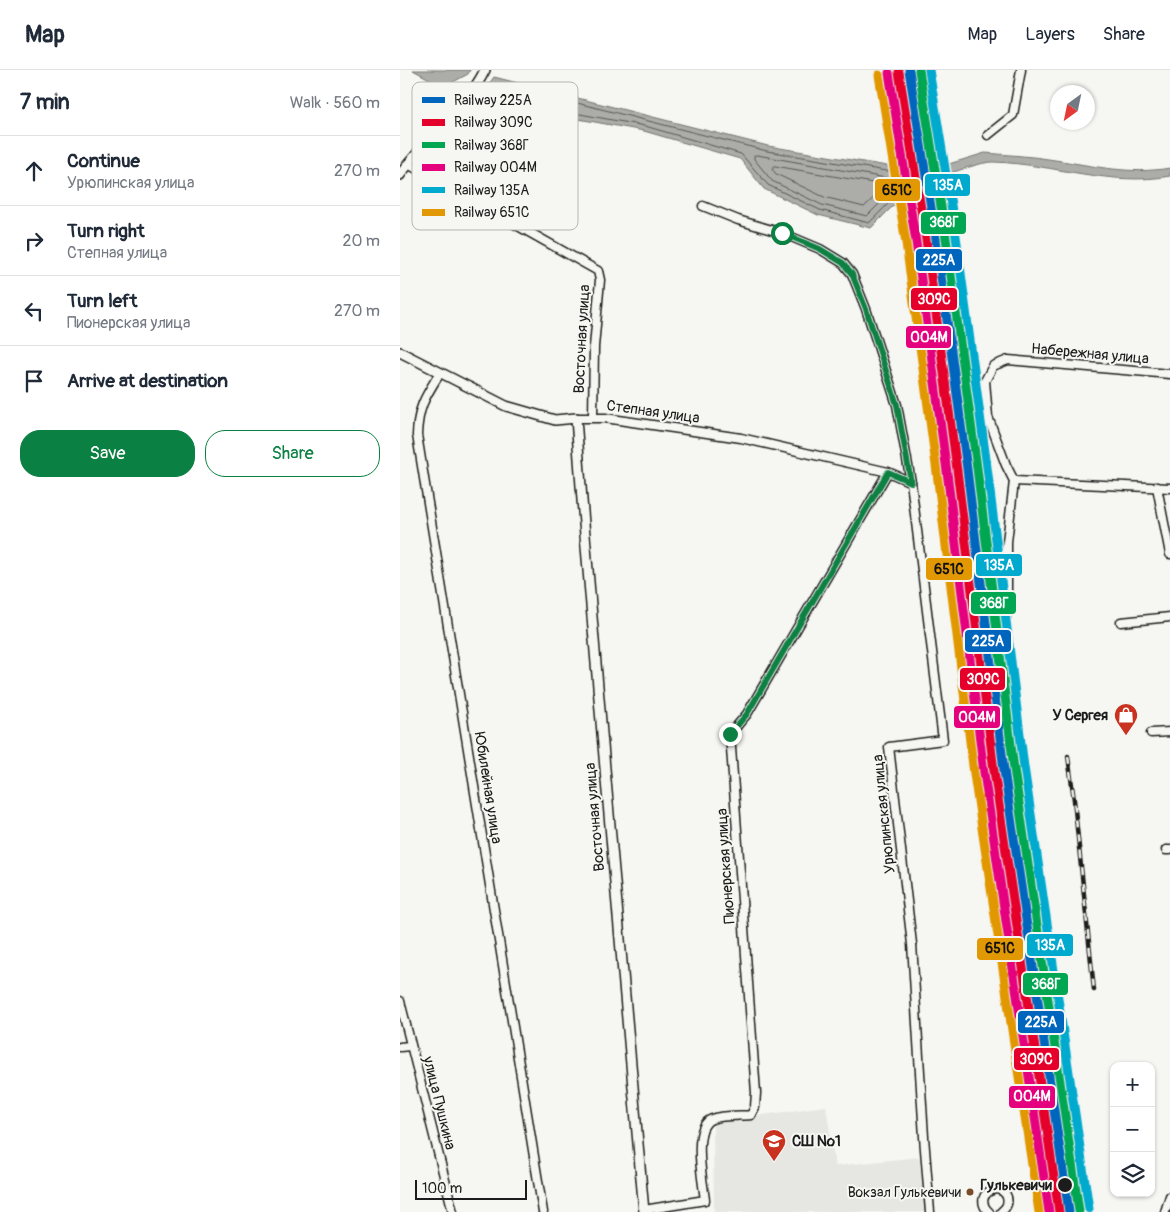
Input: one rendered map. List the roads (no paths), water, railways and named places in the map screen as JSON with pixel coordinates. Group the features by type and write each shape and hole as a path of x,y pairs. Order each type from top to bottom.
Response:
{"street":[{"path":"477,82 485,70"},
{"path":"988,136 1013,115 1020,70"},
{"path":"400,175 412,160"},
{"name":"Восточная улица","path":"408,164 412,166"},
{"name":"Урюпинская улица","path":"703,206 738,220 782,233 820,249 843,263 852,274 866,309 897,405 911,482 943,740 889,747 912,944 930,1212"},
{"name":"Восточная улица","path":"525,230 598,271 600,280 594,347 593,417"},
{"name":"Степная улица","path":"400,352 506,406 555,420 593,417 741,438 888,472 911,482"},
{"name":"Набережная улица","path":"1014,481 988,417 985,381 993,366 1008,360 1170,374"},
{"name":"Юбилейная улица","path":"440,373 423,400 418,417 417,435 543,1212"},
{"name":"Восточная улица","path":"576,418 601,732 644,1211"},
{"name":"Пионерская улица","path":"644,1211 705,1200 699,1139 703,1125 711,1119 751,1114 755,1107 756,1093 730,734 747,714 888,472"},
{"path":"1000,668 1007,610 1007,542 1014,481 1170,488"},
{"path":"1157,487 1170,554"},
{"path":"1121,622 1170,617"},
{"path":"1151,733 1170,732"},
{"name":"улица Пушкина","path":"400,1000 453,1212"},
{"path":"400,1047 410,1046"},
{"path":"985,1211 983,1202 986,1194 997,1189 1004,1193 1007,1200 1006,1208 1001,1212"},
{"path":"1165,1212 1170,1196"}],"water":[{"path":"413,70 470,70 468,74 453,82 435,82"},
{"path":"494,77 514,82 490,82"},
{"path":"578,98 768,146 899,168 900,199 871,228 818,215 764,189 740,159 644,131 578,119"},
{"path":"985,153 1126,170 1140,171 1170,168 1170,176 1126,179 989,162 939,177 939,167"}],"railway":[{"path":"1068,756 1094,990"}],"rail line":[{"name":"225А","path":"909,70 936,239 967,469 1004,770 1069,1212"},
{"name":"368Г","path":"919,70 946,238 977,468 1014,769 1079,1211"},
{"name":"135А","path":"929,70 956,236 1024,767 1089,1209"},
{"name":"309С","path":"899,72 926,240 957,470 994,771 1059,1212"},
{"name":"004М","path":"889,73 916,242 947,472 984,773 1049,1212"},
{"name":"651С","path":"879,75 906,243 937,473 974,774 1039,1212"}],"place":[{"name":"У Сергея","path":"1126,736"},
{"name":"СШ №1","path":"774,1162"},
{"name":"Гулькевичи","path":"1065,1185"},
{"name":"Вокзал Гулькевичи","path":"970,1192"}]}
